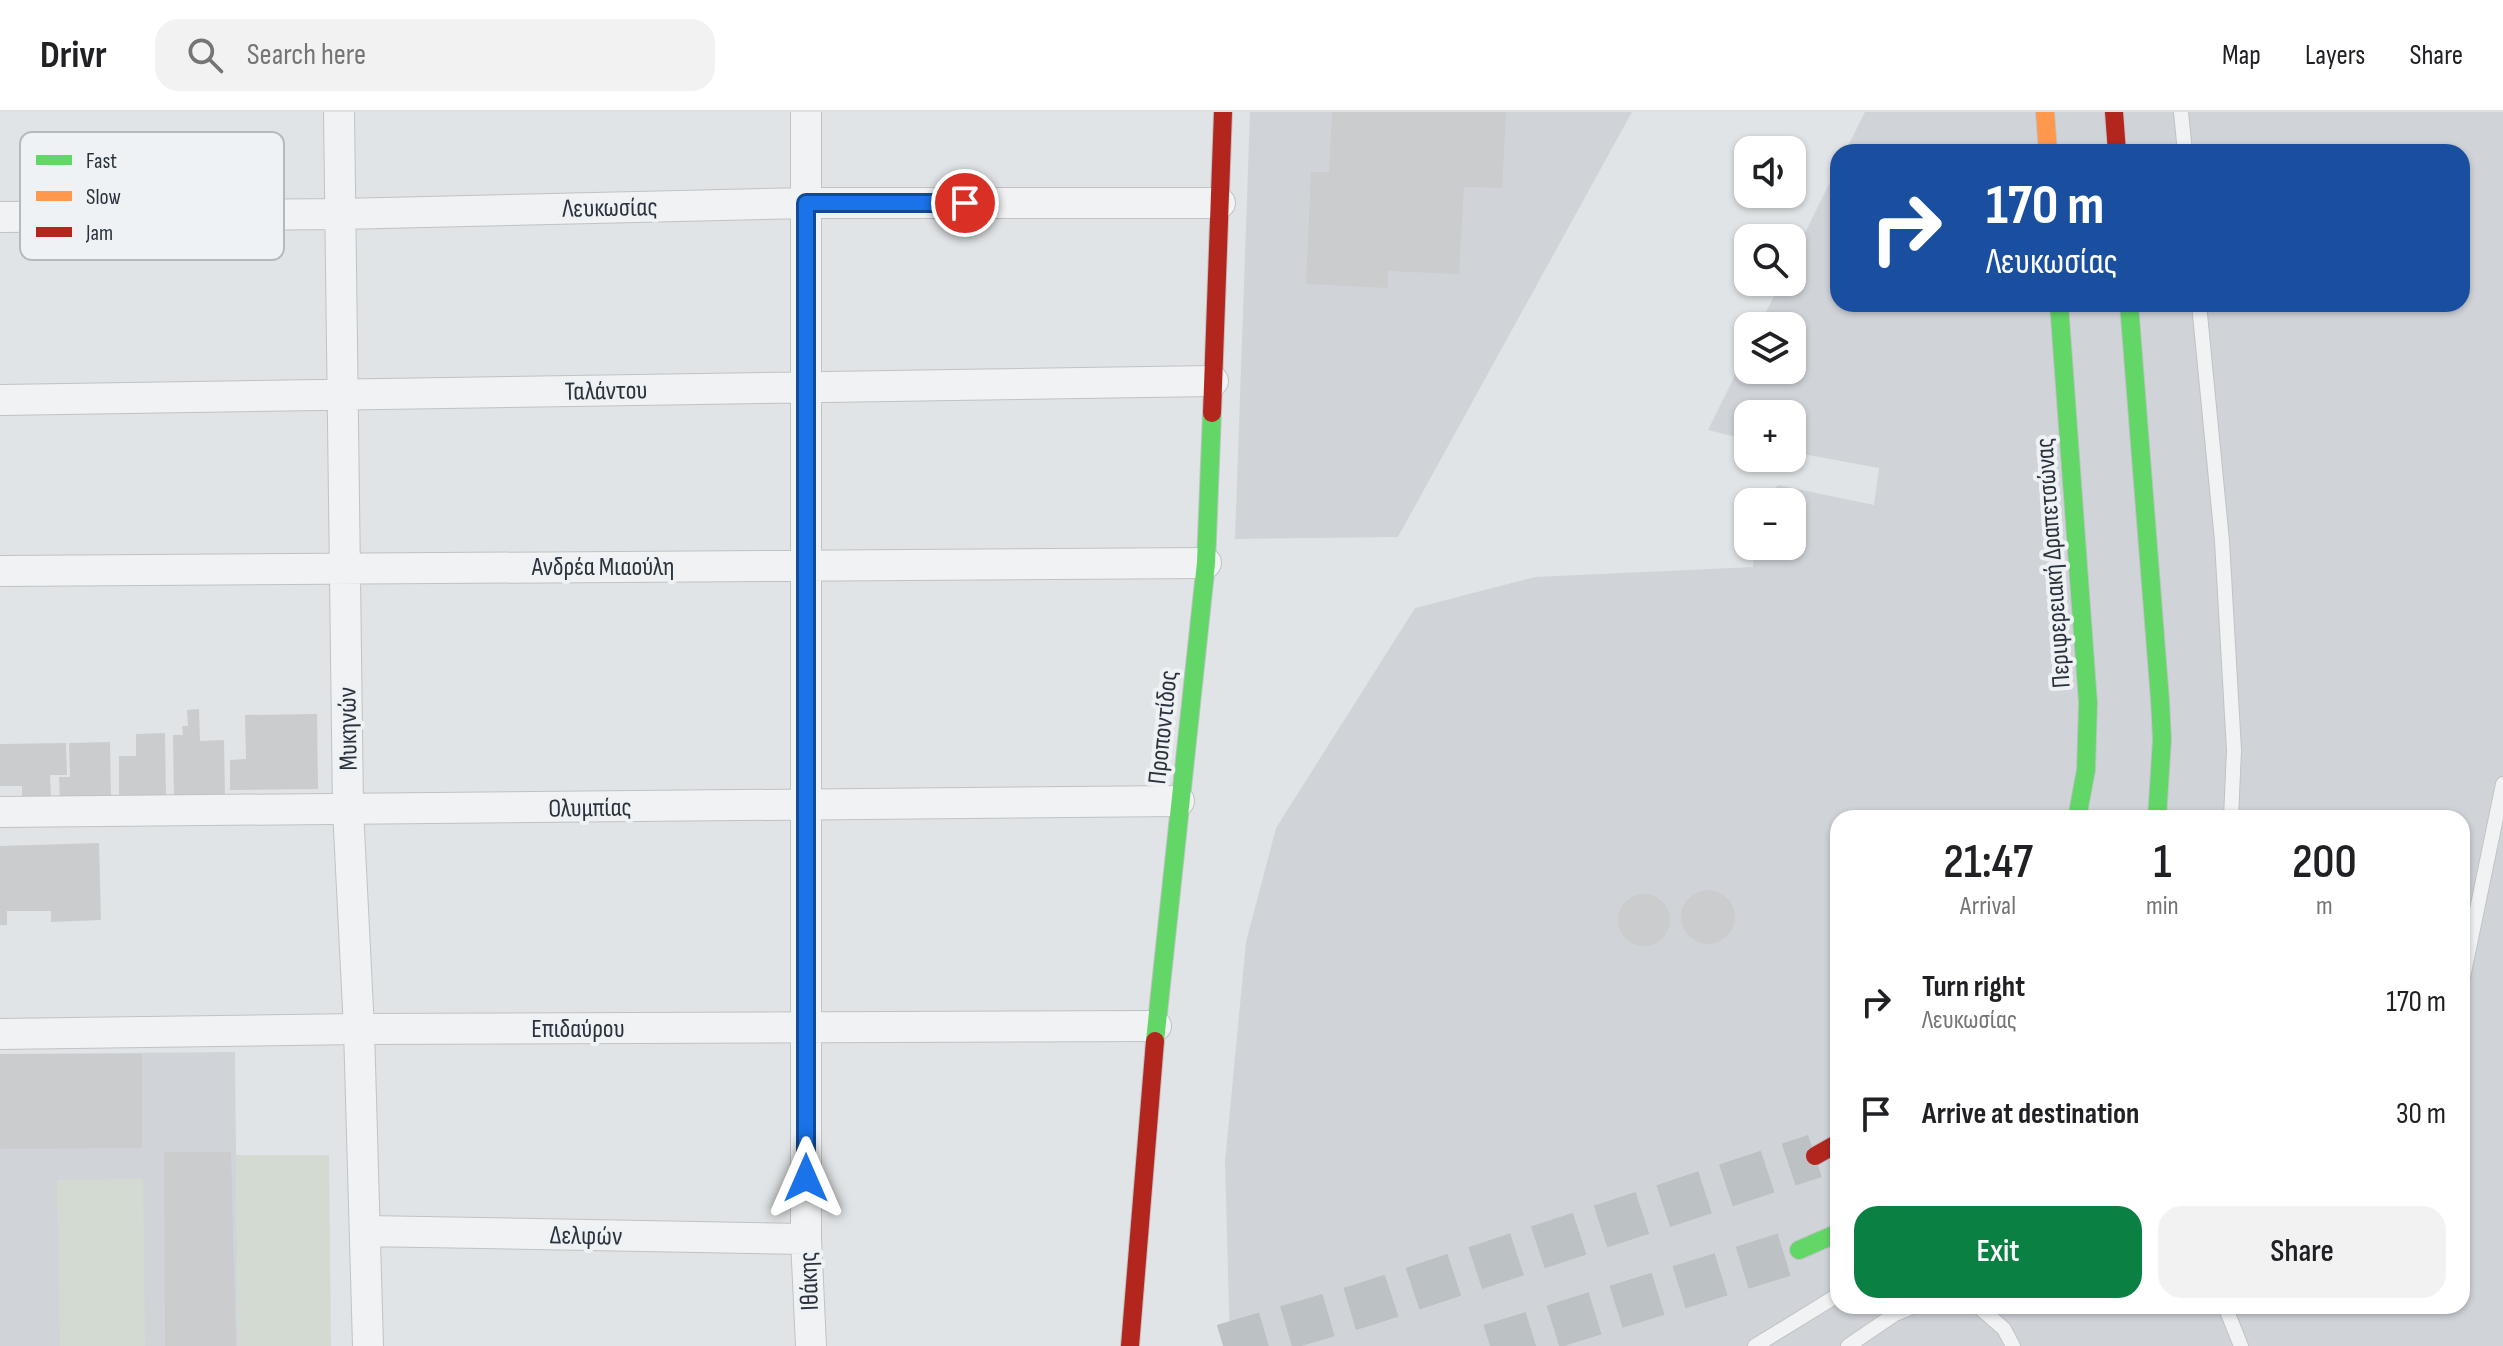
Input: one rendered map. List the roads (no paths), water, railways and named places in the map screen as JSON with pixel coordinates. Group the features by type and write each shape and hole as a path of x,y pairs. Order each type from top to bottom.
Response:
{"street":[{"name":"Μυκηνών","path":"339,112 348,809 359,1029 368,1346"},
{"name":"Ιθάκης","path":"806,112 806,1239 811,1346"},
{"name":"Προποντίδος","path":"1130,1346 1156,1026 1206,563 1223,112"},
{"path":"2045,112 2047,144"},
{"path":"2114,112 2116,144"},
{"name":"Λευκωσίας","path":"284,215 806,203 1220,203"},
{"name":"Λευκωσίας","path":"0,217 20,217"},
{"name":"Περιφερειακή Δραπετσώνας","path":"2060,312 2088,703 2087,755 2078,810"},
{"path":"2130,312 2160,700 2162,739 2158,810"},
{"name":"Ταλάντου","path":"0,400 1213,381"},
{"name":"Ανδρέα Μιαούλη","path":"0,571 1206,563"},
{"name":"Ολυμπίας","path":"0,812 1179,801"},
{"name":"Επιδαύρου","path":"0,1034 359,1029 1156,1026"},
{"path":"1815,1156 1830,1148"},
{"name":"Δελφών","path":"366,1231 806,1239"},
{"path":"1799,1250 1830,1236"}],"lane":[{"path":"2181,112 2184,144"},
{"path":"2200,312 2222,541 2234,750 2231,810"},
{"path":"2470,943 2503,784"},
{"path":"1755,1346 1830,1300"},
{"path":"1848,1346 1895,1314"},
{"path":"1987,1314 2004,1329 2013,1346"},
{"path":"2228,1314 2241,1346"}],"tunnel":[{"path":"1223,1346 1363,1305 1815,1156"},
{"path":"1490,1346 1799,1250"}]}
